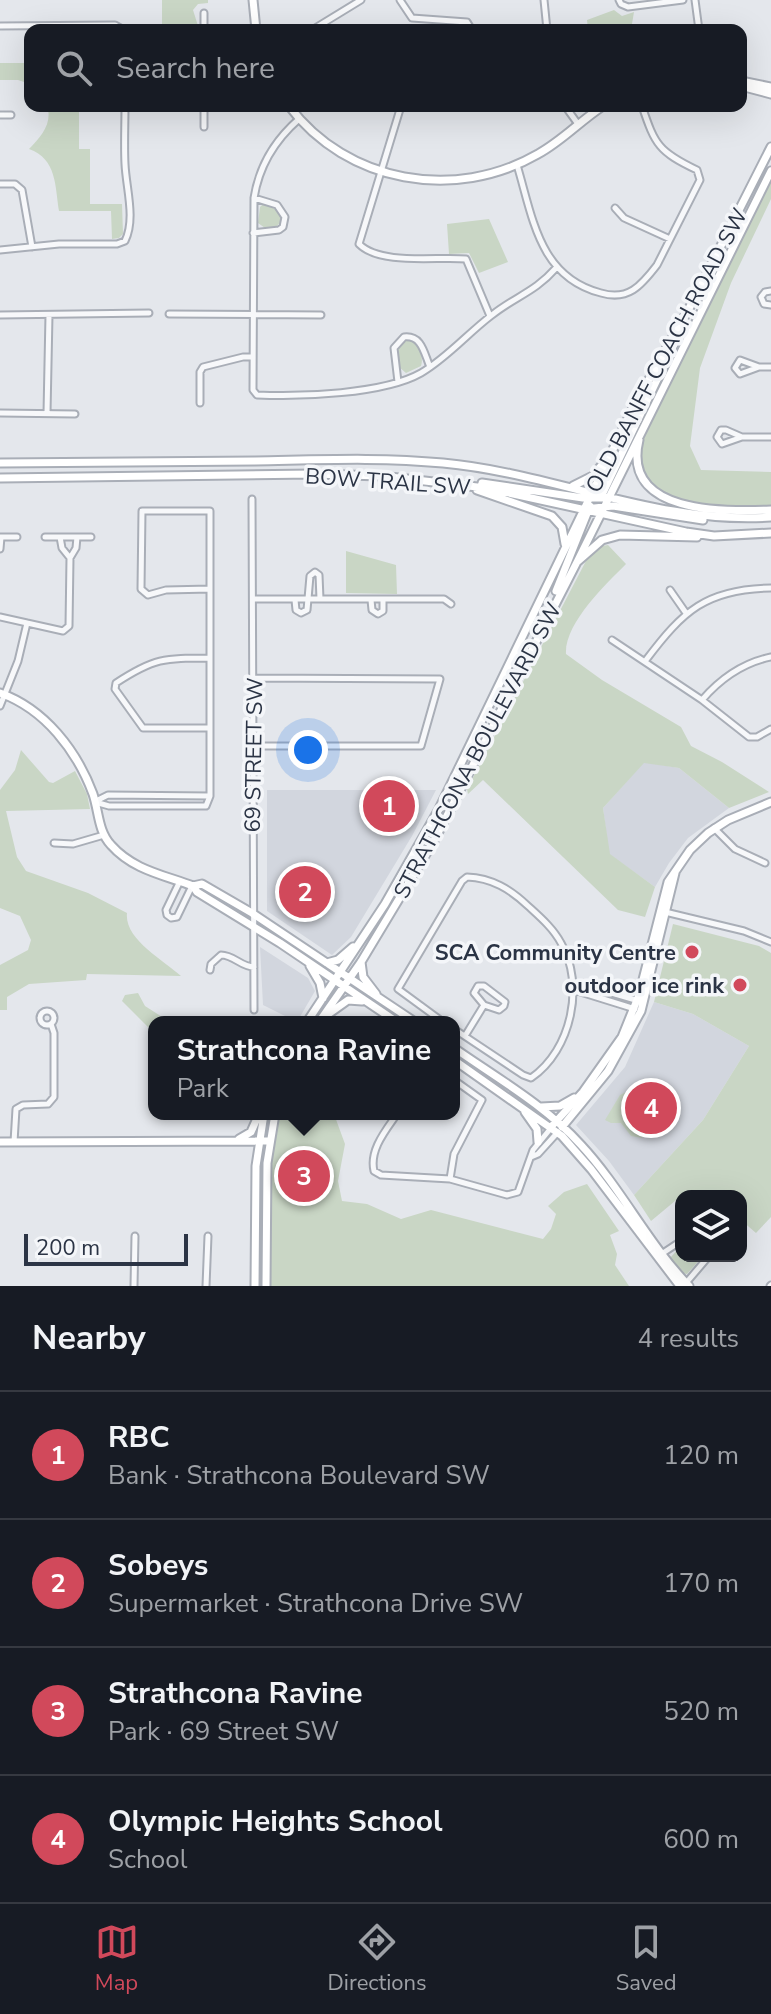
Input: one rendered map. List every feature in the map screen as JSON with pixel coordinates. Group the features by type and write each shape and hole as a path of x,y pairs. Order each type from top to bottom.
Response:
{"main road":[{"path":"253,0 255,24"},
{"path":"747,85 771,87"},
{"path":"747,86 771,94"},
{"path":"294,112 334,150 380,172 418,180 443,181 517,165 550,147 595,112"},
{"name":"OLD BANFF COACH ROAD SW","path":"595,503 608,458 692,303 771,147"},
{"name":"OLD BANFF COACH ROAD SW","path":"595,503 642,429 771,171"},
{"path":"543,626 595,503 692,303"},
{"path":"642,429 636,459 644,482 656,493 670,500 705,508 771,510"},
{"path":"567,487 583,483 593,476 608,458"},
{"name":"BOW TRAIL SW","path":"0,463 397,461 463,466 567,487 595,503 662,529 714,536 771,533"},
{"name":"BOW TRAIL SW","path":"0,478 345,474 460,484"},
{"path":"460,484 496,484 684,519 710,521 771,517"},
{"path":"460,484 552,516 562,527 565,545"},
{"name":"STRATHCONA BOULEVARD SW","path":"311,1016 403,874 452,784 565,545 595,503"},
{"name":"STRATHCONA BOULEVARD SW","path":"323,1016 361,962 435,839 577,562 595,503"},
{"path":"577,562 602,540 620,535 714,536"},
{"path":"2,694 41,717 68,746 85,775 104,835 132,864 193,886 202,884 252,913 340,972 366,1002 388,1016"},
{"path":"557,1127 608,1071 639,1006 668,882 696,844 714,828 771,802"},
{"path":"193,886 197,892 335,980 346,982 406,1016"},
{"path":"326,963 338,960 365,934"},
{"path":"307,961 320,983 323,998"},
{"path":"361,962 363,977 379,999"},
{"path":"326,1016 348,1000 366,1002"},
{"path":"557,1127 616,1048 639,1006"},
{"path":"460,1052 538,1107 684,1285"},
{"path":"460,1064 557,1127 595,1161 684,1285"},
{"path":"538,1107 560,1106 583,1092"},
{"path":"506,1095 531,1119 538,1132 538,1142"},
{"path":"231,1141 251,1132 258,1120"},
{"path":"255,1286 255,1174 261,1120"},
{"path":"266,1286 267,1180 274,1120"},
{"path":"0,1142 269,1141"}],"street":[{"path":"322,24 361,0"},
{"path":"400,0 412,18 468,24"},
{"path":"544,0 546,24"},
{"path":"619,0 628,7 683,0"},
{"path":"695,0 698,24"},
{"path":"204,13 204,24"},
{"path":"0,26 24,26"},
{"path":"0,250 117,244 125,241 129,233 129,197 125,112"},
{"path":"204,112 204,127"},
{"path":"399,112 358,240 361,247 407,258 466,259 490,316"},
{"path":"569,112 579,125"},
{"path":"517,165 542,244 556,268 577,284 593,291 623,296 648,277 700,177 694,168 677,162 665,153 652,135 644,112"},
{"path":"0,115 11,115"},
{"path":"299,119 270,152 259,175 254,198 253,390 257,395 301,395 398,382 430,367 490,316 535,289 556,268"},
{"path":"0,184 15,184 22,190 32,247"},
{"path":"253,233 279,230 285,217 277,205 254,198"},
{"path":"615,208 624,218 670,239"},
{"path":"771,291 761,297 764,304 771,305"},
{"path":"0,315 149,313"},
{"path":"169,314 321,315"},
{"path":"47,413 49,315"},
{"path":"398,382 394,348 404,337 414,337 419,341 430,367"},
{"path":"200,403 200,372 205,365 253,357"},
{"path":"759,367 771,367"},
{"path":"0,413 75,414"},
{"path":"742,437 771,437"},
{"name":"69 STREET SW","path":"252,499 254,1010"},
{"path":"95,802 109,806 206,806 210,796 209,658 210,589 210,511 142,511 141,589 148,595 166,590 210,589"},
{"path":"0,549 1,537 17,537"},
{"path":"45,537 91,537"},
{"path":"60,537 62,548 70,558"},
{"path":"0,617 63,631 69,626 70,558 76,548 77,537"},
{"path":"295,600 296,610 301,613 307,610 310,576 315,572 319,575 320,600"},
{"path":"646,660 686,613 733,590 771,588"},
{"path":"670,590 686,613"},
{"path":"253,599 444,599 451,604"},
{"path":"371,600 372,610 378,614 383,611 383,600"},
{"path":"0,706 2,694 18,661 27,623"},
{"path":"612,640 646,660 749,737 757,737 771,729"},
{"path":"702,700 721,680 741,667 771,657"},
{"path":"209,658 169,658 142,666 116,683 115,689 143,728 209,728"},
{"path":"254,678 440,679 421,746 255,746"},
{"path":"95,802 108,795 210,796"},
{"path":"714,828 735,849 765,863"},
{"path":"54,843 81,843 104,835"},
{"path":"435,1016 398,989 462,881 467,877 492,881 506,888 548,924 562,944 574,982 570,1019 562,1041 531,1078 460,1033"},
{"path":"180,881 166,910 171,918 177,917 193,886"},
{"path":"663,911 744,931 771,942"},
{"path":"210,970 211,964 221,955 254,967"},
{"path":"574,982 639,1006"},
{"path":"478,986 484,986 505,1002 499,1010 484,1005 474,993 478,986"},
{"path":"574,990 639,1006"},
{"path":"465,1036 484,1005"},
{"path":"14,1142 14,1113 18,1107 48,1104 54,1100 54,1033 51,1024"},
{"path":"450,1179 454,1154 482,1100 460,1084"},
{"path":"393,1120 379,1143 372,1164 374,1171 381,1175 450,1179 507,1195 518,1192 538,1142 557,1127"},
{"path":"530,1158 538,1154 557,1127"},
{"path":"134,1286 135,1236"},
{"path":"206,1286 208,1236"},
{"path":"663,1253 675,1245"},
{"path":"684,1285 704,1262"}],"shaded area":[{"path":"644,762 679,768 729,808 688,838 655,887 609,854 603,808"},
{"path":"267,790 436,790 351,937 332,955 267,911"},
{"path":"260,947 308,978 315,991 300,1016 285,1016 263,1005"},
{"path":"654,1002 693,1014 749,1046 703,1120 634,1195 609,1161 576,1125 625,1067"}],"green space":[{"path":"162,0 208,0 208,3 198,4 193,10 197,24 162,24"},
{"path":"614,10 622,16 634,12 632,24 587,24 587,20"},
{"path":"0,63 24,63 24,82 0,80"},
{"path":"48,112 79,112 79,149 90,149 90,204 122,204 123,234 119,238 112,239 111,211 59,211 50,166 29,149 42,135"},
{"path":"771,177 771,199 731,283 700,368 690,446 701,470 771,472 771,506 729,506 682,500 663,493 648,481 640,464 642,440"},
{"path":"263,204 280,213 281,221 275,229 258,223"},
{"path":"489,219 508,262 479,273 469,253 449,254 447,224"},
{"path":"405,339 414,342 422,359 421,366 406,373 399,367 398,347"},
{"path":"608,545 626,564 579,618 567,642 566,654 602,680 681,727 691,746 769,792 729,808 679,768 644,763 603,808 610,854 655,887 645,917 618,910 483,780 468,794 467,789 587,559 602,546"},
{"path":"346,551 396,565 397,594 346,593"},
{"path":"21,750 49,782 53,783 75,771 87,794 90,809 6,811 17,857 26,871 88,893 127,913 128,923 138,940 181,976 87,974 86,980 29,984 7,997 7,1010 0,1010 0,965 28,950 31,940 20,916 0,908 0,790 15,770"},
{"path":"673,924 759,946 771,953 771,1217 756,1233 747,1225 747,1190 675,1190 675,1201 651,1221 634,1195 703,1120 749,1046 693,1014 654,1002"},
{"path":"138,993 145,1006 161,1016 148,1016 148,1027 122,1001 125,995"},
{"path":"661,1091 676,1100 662,1125 634,1120 635,1126 643,1133 642,1138 631,1136 621,1123 605,1120 620,1095 626,1092 636,1099 637,1107 643,1109 654,1103"},
{"path":"277,1120 336,1120 345,1144 338,1181 342,1201 367,1204 401,1219 431,1210 543,1239 551,1229 556,1214 548,1206 564,1192 587,1184 619,1231 610,1235 617,1254 615,1265 629,1286 269,1286 269,1172"},
{"path":"675,1253 675,1262 698,1262 687,1274 681,1273 670,1258"}],"place":[{"name":"RBC","path":"389,806"},
{"name":"Sobeys","path":"305,892"},
{"name":"SCA Community Centre","path":"692,952"},
{"name":"outdoor ice rink","path":"740,985"},
{"name":"Olympic Heights School","path":"651,1108"},
{"name":"Strathcona Ravine","path":"304,1176"}]}
